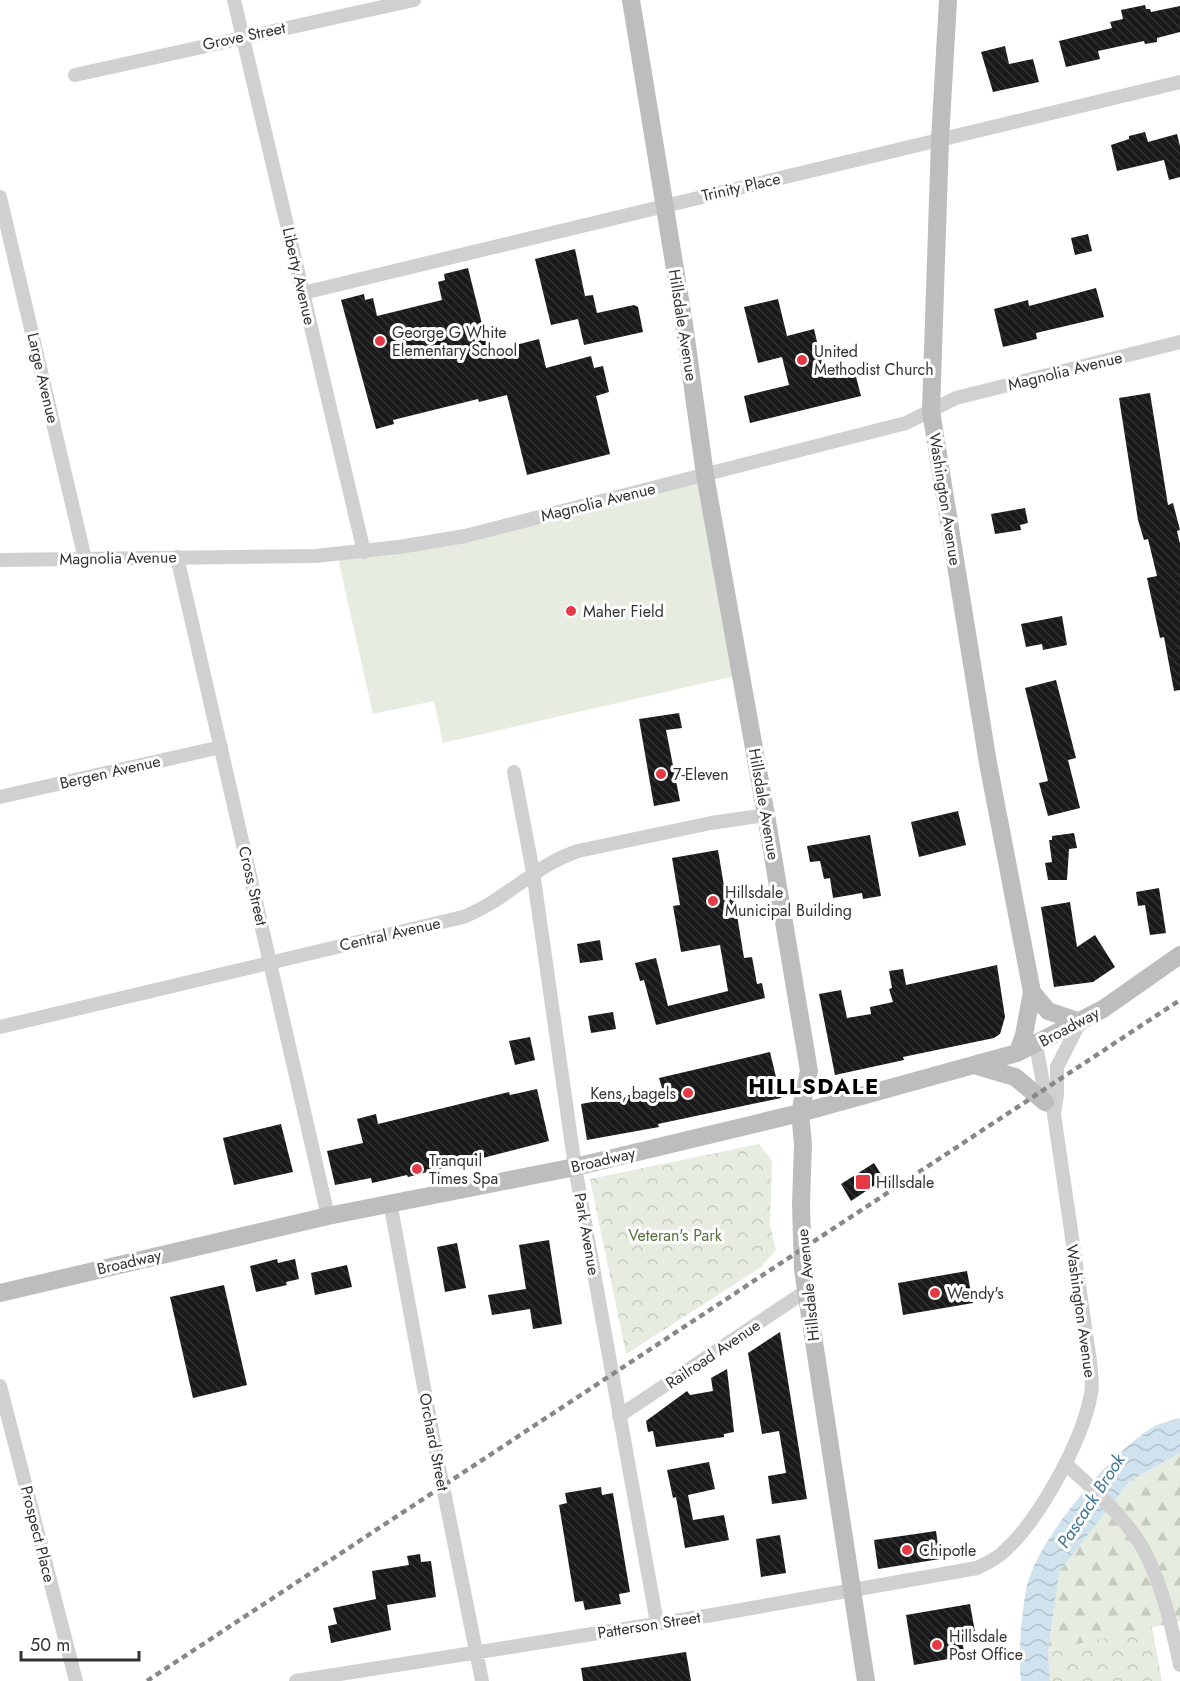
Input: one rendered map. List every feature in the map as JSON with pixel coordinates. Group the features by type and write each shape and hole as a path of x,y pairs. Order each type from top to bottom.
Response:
{"street":[{"name":"Liberty Avenue","path":"234,0 364,552"},
{"name":"Grove Street","path":"75,75 242,36 414,0"},
{"name":"Hillsdale Avenue","path":"631,0 684,324 705,475 766,814 808,1071 800,1113 803,1144 801,1205 806,1291 866,1681"},
{"name":"Washington Avenue","path":"948,0 940,140 931,411 988,763 1032,992 1024,1035 1017,1052"},
{"name":"Trinity Place","path":"303,293 1180,82"},
{"name":"Large Avenue","path":"0,197 85,559"},
{"name":"Magnolia Avenue","path":"0,560 285,557 364,552 465,536 906,423 956,398 1180,342"},
{"name":"Cross Street","path":"177,557 328,1215"},
{"name":"Bergen Avenue","path":"0,797 220,747"},
{"name":"Park Avenue","path":"514,772 533,872 575,1167 657,1623"},
{"name":"Central Avenue","path":"0,1028 463,917 502,898 533,872 559,857 711,823 766,814"},
{"name":"Broadway","path":"0,1293 328,1215 575,1167 800,1113 974,1065 1036,1045 1080,1022 1103,1009 1180,955"},
{"path":"1032,992 1048,1011 1080,1022"},
{"name":"Washington Avenue","path":"1049,1108 1057,1095 1057,1067 1080,1022"},
{"name":"Washington Avenue","path":"1000,1556 1020,1535 1066,1464 1077,1442 1092,1391 1090,1361 1049,1108 1036,1045"},
{"path":"974,1065 1015,1077 1049,1108"},
{"name":"Orchard Street","path":"390,1202 434,1442 482,1681"},
{"name":"Railroad Avenue","path":"619,1416 806,1291"},
{"name":"Prospect Place","path":"0,1386 76,1681"},
{"path":"1066,1464 1116,1512 1145,1553 1175,1623 1180,1665"},
{"name":"Patterson Street","path":"296,1681 657,1623 977,1568 1000,1556"}],"green space":[{"name":"Maher Field","path":"705,475 740,675 443,743 434,701 373,714 337,554 415,545"},
{"name":"Veteran's Park","path":"759,1144 772,1161 770,1225 776,1250 760,1268 626,1354 590,1179"},
{"path":"1180,1453 1180,1621 1048,1651 1058,1573 1130,1481"},
{"path":"1152,1627 1162,1681 1050,1681 1048,1651"}],"water":[{"name":"Pascack Brook","path":"1180,1418 1180,1453 1130,1481 1059,1572 1048,1651 1050,1681 1021,1681 1020,1647 1025,1595 1034,1566 1046,1544 1060,1522 1096,1477 1133,1441 1153,1427"}],"building":[{"path":"1145,5 1146,9 1150,9 1151,12 1180,6 1180,32 1157,38 1157,42 1145,44 1144,41 1098,51 1100,59 1066,67 1059,41 1112,28 1110,22 1123,19 1121,10"},
{"path":"1005,46 1009,64 1033,59 1039,82 993,92 981,52"},
{"path":"1145,132 1148,142 1177,134 1180,146 1180,177 1169,180 1164,160 1117,171 1111,145 1129,139 1129,136"},
{"path":"1088,234 1092,251 1075,255 1071,238"},
{"path":"575,249 585,296 593,295 597,313 634,305 638,307 643,332 584,345 578,319 551,325 535,259"},
{"path":"468,268 489,352 539,339 546,368 591,356 594,368 603,366 609,392 596,396 610,454 527,475 507,395 479,402 478,399 393,420 394,424 376,429 341,300 364,294 365,300 373,298 377,316 442,300 438,282 445,280 444,274"},
{"path":"1096,288 1104,317 1036,333 1037,339 1003,347 994,309 1028,300 1029,306"},
{"name":"United Methodist Church","path":"778,299 787,336 814,329 825,376 854,369 861,396 750,423 744,396 789,385 782,357 758,363 744,307"},
{"path":"1150,393 1168,505 1173,503 1180,530 1177,531 1180,544 1180,690 1174,691 1164,637 1160,638 1147,578 1157,576 1148,539 1144,540 1138,520 1119,398"},
{"path":"1025,508 1028,523 1020,525 1021,530 995,534 991,514"},
{"path":"1062,616 1067,645 1043,650 1042,644 1026,647 1021,624"},
{"path":"1056,680 1076,758 1068,760 1080,808 1048,816 1039,783 1048,781 1025,688"},
{"name":"7-Eleven","path":"679,713 682,728 666,730 680,801 654,806 639,719"},
{"path":"958,811 966,845 919,857 911,822"},
{"path":"1074,833 1077,848 1069,849 1067,880 1048,880 1045,863 1052,862 1049,840 1052,840 1052,836"},
{"path":"870,835 881,896 863,899 862,893 833,898 830,878 824,879 820,861 810,862 807,846"},
{"path":"718,850 726,898 734,897 744,958 752,957 757,984 762,983 765,998 656,1025 644,980 640,981 635,963 656,958 668,1006 728,991 720,945 681,952 673,906 680,905 672,858"},
{"path":"1159,888 1166,933 1150,935 1145,905 1138,906 1136,892"},
{"path":"1070,902 1077,947 1095,935 1115,967 1093,982 1054,987 1041,907"},
{"path":"600,940 603,960 580,963 577,944"},
{"path":"997,965 1005,1017 1000,1034 994,1038 903,1057 904,1060 835,1075 819,994 841,990 847,1018 871,1014 870,1007 893,1002 889,989 892,988 889,971 903,969 906,985"},
{"path":"613,1012 616,1029 591,1033 588,1016"},
{"path":"530,1037 535,1060 515,1065 509,1041"},
{"path":"770,1052 781,1098 658,1124 659,1127 587,1140 581,1104 656,1090 662,1088 659,1078"},
{"path":"537,1089 549,1141 408,1177 407,1175 372,1183 371,1178 335,1185 327,1151 363,1143 357,1119 376,1114 378,1124 509,1092 510,1095"},
{"path":"281,1124 293,1172 234,1185 223,1138"},
{"name":"Hillsdale","path":"874,1163 884,1179 851,1201 841,1184"},
{"path":"549,1240 562,1324 533,1329 530,1309 492,1315 488,1295 526,1289 519,1245"},
{"path":"457,1243 466,1288 445,1292 437,1247"},
{"path":"277,1259 278,1263 295,1259 299,1279 286,1282 287,1285 256,1292 250,1266"},
{"path":"347,1265 352,1287 315,1295 311,1273"},
{"name":"Wendy's","path":"967,1271 973,1303 903,1315 898,1283"},
{"path":"224,1285 247,1385 193,1398 170,1297"},
{"path":"780,1332 807,1499 772,1504 768,1476 786,1473 779,1431 762,1434 748,1353"},
{"path":"727,1369 734,1432 724,1434 724,1437 656,1447 653,1431 648,1432 646,1421 687,1391 690,1395 713,1391 711,1378"},
{"path":"709,1462 715,1489 688,1495 693,1520 724,1515 729,1540 685,1548 676,1497 673,1498 667,1470"},
{"path":"601,1487 602,1495 613,1493 630,1592 619,1594 621,1604 585,1610 583,1601 575,1602 559,1505 567,1503 565,1493"},
{"name":"Chipotle","path":"936,1531 940,1559 878,1569 874,1540"},
{"path":"780,1535 786,1573 761,1577 756,1539"},
{"path":"420,1554 421,1562 431,1561 436,1597 387,1605 391,1630 331,1643 328,1626 337,1624 333,1608 376,1599 372,1571 409,1565 407,1556"},
{"name":"Hillsdale Post Office","path":"970,1604 975,1632 961,1635 965,1656 914,1665 906,1615"},
{"path":"686,1652 691,1681 583,1681 581,1668"}],"railway":[{"path":"147,1681 1180,1000"}],"place":[{"name":"George G White Elementary School","path":"380,341"},
{"name":"United Methodist Church","path":"802,360"},
{"name":"Maher Field","path":"571,611"},
{"name":"7-Eleven","path":"661,774"},
{"name":"Hillsdale Municipal Building","path":"713,901"},
{"name":"Kens, bagels","path":"688,1093"},
{"name":"Tranquil Times Spa","path":"417,1169"},
{"name":"Hillsdale","path":"863,1182"},
{"name":"Wendy's","path":"935,1293"},
{"name":"Chipotle","path":"907,1550"},
{"name":"Hillsdale Post Office","path":"937,1645"}],"district":[{"name":"HILLSDALE","path":"814,1086"}]}
